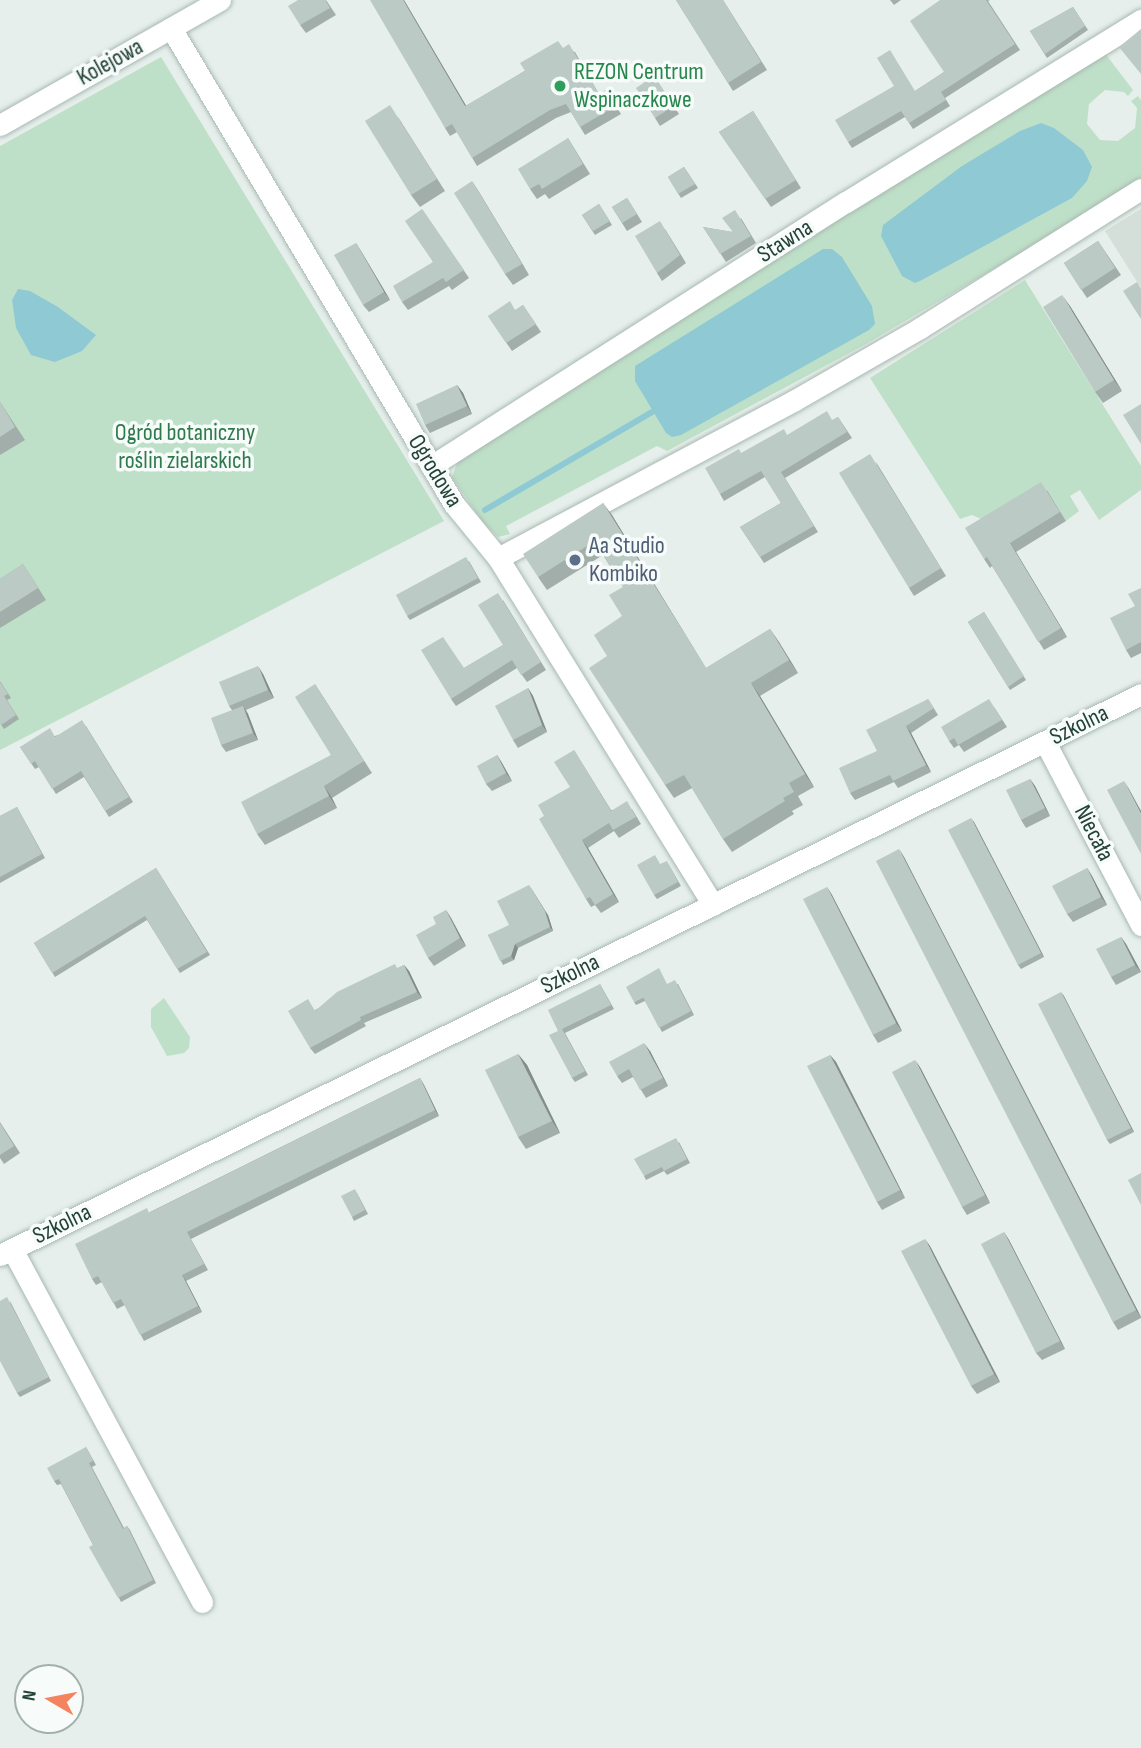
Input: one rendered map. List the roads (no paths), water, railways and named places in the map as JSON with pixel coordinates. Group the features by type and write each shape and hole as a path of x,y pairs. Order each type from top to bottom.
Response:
{"street":[{"name":"Kolejowa","path":"0,125 220,0"},
{"name":"Stawna","path":"431,466 846,202 1141,20"},
{"name":"Ogrodowa","path":"171,28 454,504 498,558 713,905"},
{"path":"498,558 795,400 920,328 1141,189"},
{"name":"Szkolna","path":"6,1252 1141,694"},
{"name":"Niecała","path":"1045,742 1141,925"},
{"path":"6,1252 202,1602"}],"water":[{"path":"1041,123 1054,128 1083,150 1092,167 1087,181 1072,198 922,280 915,283 902,276 881,236 883,225 962,166 1020,131"},
{"path":"823,249 832,249 842,257 872,306 875,324 869,330 681,435 672,437 666,433 635,381 635,366"},
{"path":"18,289 30,291 58,307 96,335 82,351 55,362 31,355 16,328 12,300"}],"waterway":[{"path":"485,510 652,412"}],"place":[{"name":"REZON Centrum Wspinaczkowe","path":"560,86"},
{"name":"Aa Studio Kombiko","path":"575,560"}],"park label":[{"name":"Ogród botaniczny roślin zielarskich","path":"185,447"}]}
